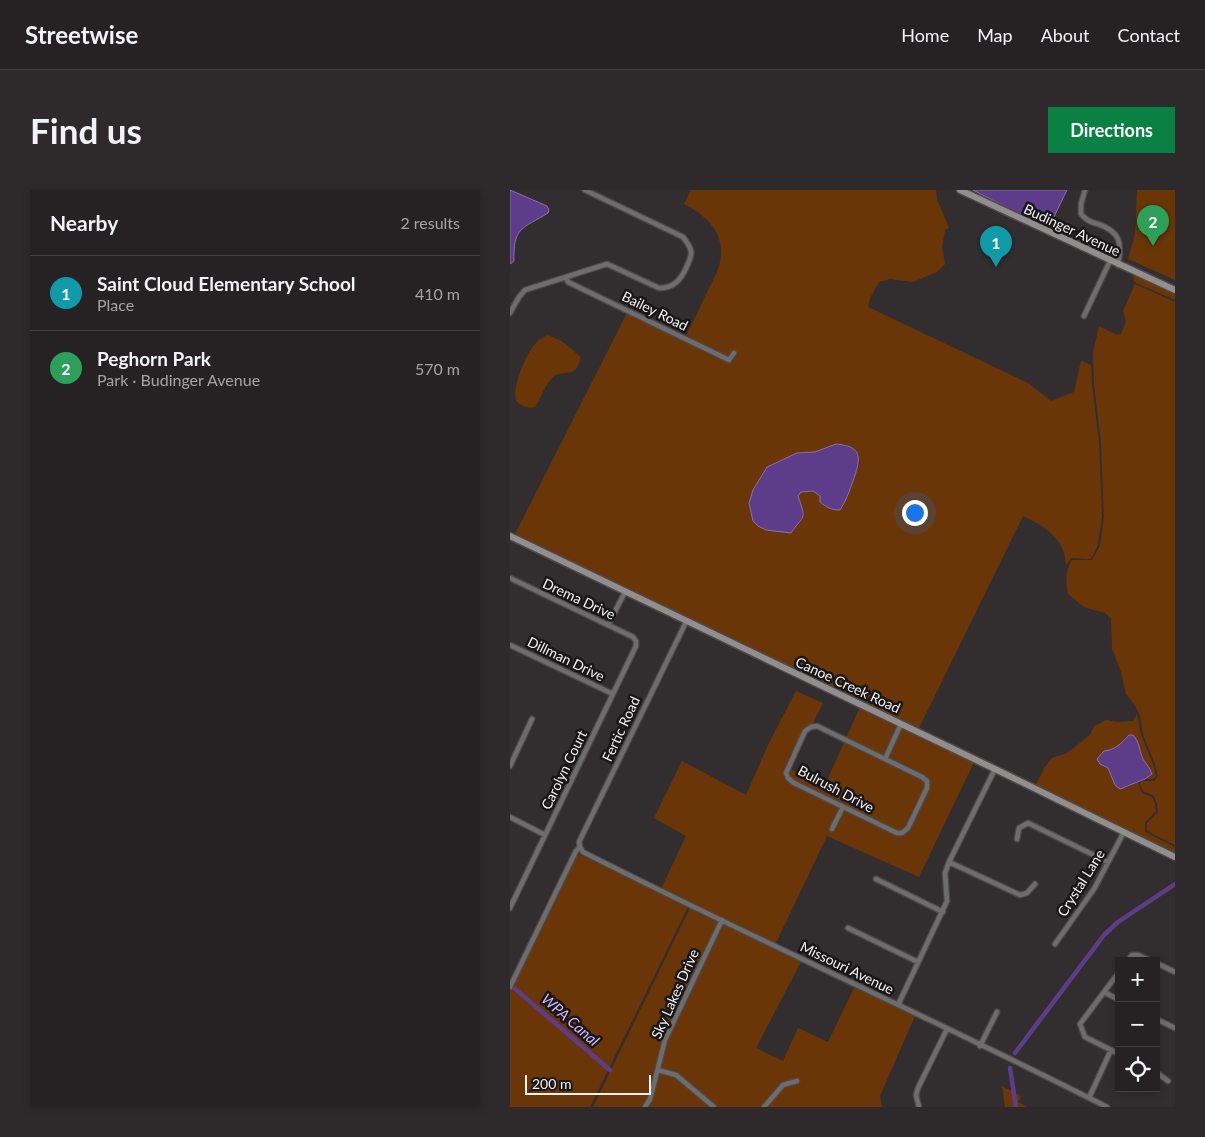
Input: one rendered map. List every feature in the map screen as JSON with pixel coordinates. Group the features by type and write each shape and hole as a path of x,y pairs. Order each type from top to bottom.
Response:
{"main road":[{"name":"Budinger Avenue","path":"960,190 1110,262 1175,290"},
{"name":"Canoe Creek Road","path":"510,536 1175,857"}],"street":[{"path":"510,313 518,297 525,290 607,264 659,288 668,288 677,283 683,275 692,256 691,249 683,237 585,190"},
{"path":"1085,190 1080,204 1081,214 1088,221 1113,232 1118,238 1120,249 1118,265"},
{"path":"1084,316 1110,262"},
{"name":"Bailey Road","path":"566,277 568,282 729,360 734,353"},
{"name":"Drema Drive","path":"510,578 633,637 636,641"},
{"path":"608,625 625,592"},
{"name":"Fertic Road","path":"510,987 576,851 580,848 579,842 686,622"},
{"name":"Carolyn Court","path":"510,908 636,646 636,641"},
{"name":"Dillman Drive","path":"510,645 613,694"},
{"path":"510,766 532,719"},
{"path":"885,759 901,724"},
{"name":"Bulrush Drive","path":"817,726 885,759 922,777 927,782 928,788 908,828 902,833 897,833 794,783 788,778 786,773 805,731 817,726"},
{"path":"898,1004 947,901 945,873 949,862 995,769"},
{"path":"832,829 843,806"},
{"path":"510,817 545,835"},
{"path":"1016,839 1019,828 1028,824 1108,862"},
{"name":"Crystal Lane","path":"1055,944 1094,889 1124,832"},
{"name":"Missouri Avenue","path":"580,848 583,852 658,890 898,1004 1107,1107"},
{"path":"949,862 1020,894 1027,893 1035,884"},
{"path":"876,879 943,912"},
{"name":"Sky Lakes Drive","path":"645,1107 650,1099 665,1040 722,920"},
{"path":"848,928 918,962"},
{"path":"1130,957 1132,955 1138,955 1142,957"},
{"path":"1160,965 1175,972"},
{"path":"1115,977 1080,1024 1085,1037 1115,1052"},
{"path":"1104,992 1115,998"},
{"path":"980,1046 997,1012"},
{"path":"1160,1021 1175,1028"},
{"path":"919,1107 916,1095 918,1088 947,1029"},
{"path":"1089,1098 1111,1050"},
{"path":"658,1070 676,1075 714,1107"},
{"path":"1160,1075 1168,1081"},
{"path":"764,1107 784,1085 797,1081"}],"shaded area":[{"path":"510,190 547,206 549,210 548,213 526,226 517,235 514,261 510,264"},
{"path":"691,190 936,190 937,199 949,228 945,230 942,247 945,264 937,272 913,282 890,279 879,282 870,298 868,307 1028,383 1051,401 1074,392 1081,361 1091,365 1099,443 1102,517 1098,545 1091,559 1071,558 1066,565 1062,548 1052,534 1039,524 1023,516 918,730 514,536 627,313 678,339 681,336 686,336 717,272 721,258 721,248 719,238 709,222 702,215 684,204","holes":["845,444 858,454 860,462 848,496 832,510 820,502 820,496 813,491 801,492 798,496 803,508 803,515 800,522 796,525 753,521 749,503 767,467 797,453 815,452 827,447"]},
{"path":"973,190 1067,190 1048,229"},
{"path":"1137,190 1175,190 1175,280 1128,259 1135,234"},
{"path":"1133,274 1175,293 1175,300 1134,282"},
{"path":"1135,284 1175,302 1175,845 1147,831 1147,823 1158,812 1157,803 1153,795 1143,791 1140,784 1142,781 1154,781 1158,776 1143,735 1140,716 1135,705 1126,694 1121,672 1112,649 1111,618 1105,613 1084,607 1068,594 1067,585 1067,572 1072,560 1092,560 1100,546 1104,517 1101,443 1094,384 1093,353 1099,326 1117,335 1121,334 1126,321 1123,311"},
{"path":"547,335 562,341 581,358 574,371 554,376 545,387 535,407 526,407 517,402 515,397 517,381 528,354 538,341"},
{"path":"836,444 852,448 858,456 857,467 850,489 840,510 831,509 824,505 820,502 820,496 813,491 801,492 798,496 803,510 803,517 791,533 766,530 753,521 749,503 753,490 767,467 797,453 815,452"},
{"path":"796,691 823,703 790,769 825,785 860,707 974,762 919,877 827,836 774,947 802,960 756,1048 783,1061 798,1028 828,1042 855,986 915,1016 880,1096 882,1107 593,1107 690,908 690,906 660,891 686,836 654,818 682,761 746,795 769,743"},
{"path":"1137,714 1141,735 1156,776 1153,779 1145,779 1148,778 1143,760 1126,739 1123,743 1109,751 1100,764 1108,768 1115,785 1126,788 1138,782 1142,793 1152,797 1156,811 1145,822 1145,832 1175,847 1175,855 1035,786 1052,758 1067,753 1090,735 1094,726 1106,720 1117,722 1133,721"},
{"path":"1129,735 1133,735 1135,738 1143,759 1152,774 1145,779 1120,789 1115,785 1108,768 1100,764 1097,759 1104,751 1118,746"},
{"path":"577,853 688,907 590,1107 510,1107 510,990"},
{"path":"1002,1086 1021,1096 1018,1102 1028,1107 1005,1107"}],"waterway":[{"path":"1015,1053 1104,935 1118,922 1175,884"},
{"name":"WPA Canal","path":"514,988 610,1070"},
{"path":"1010,1068 1016,1107"}],"place":[{"name":"Peghorn Park","path":"1153,246"},
{"name":"Saint Cloud Elementary School","path":"996,267"}]}
